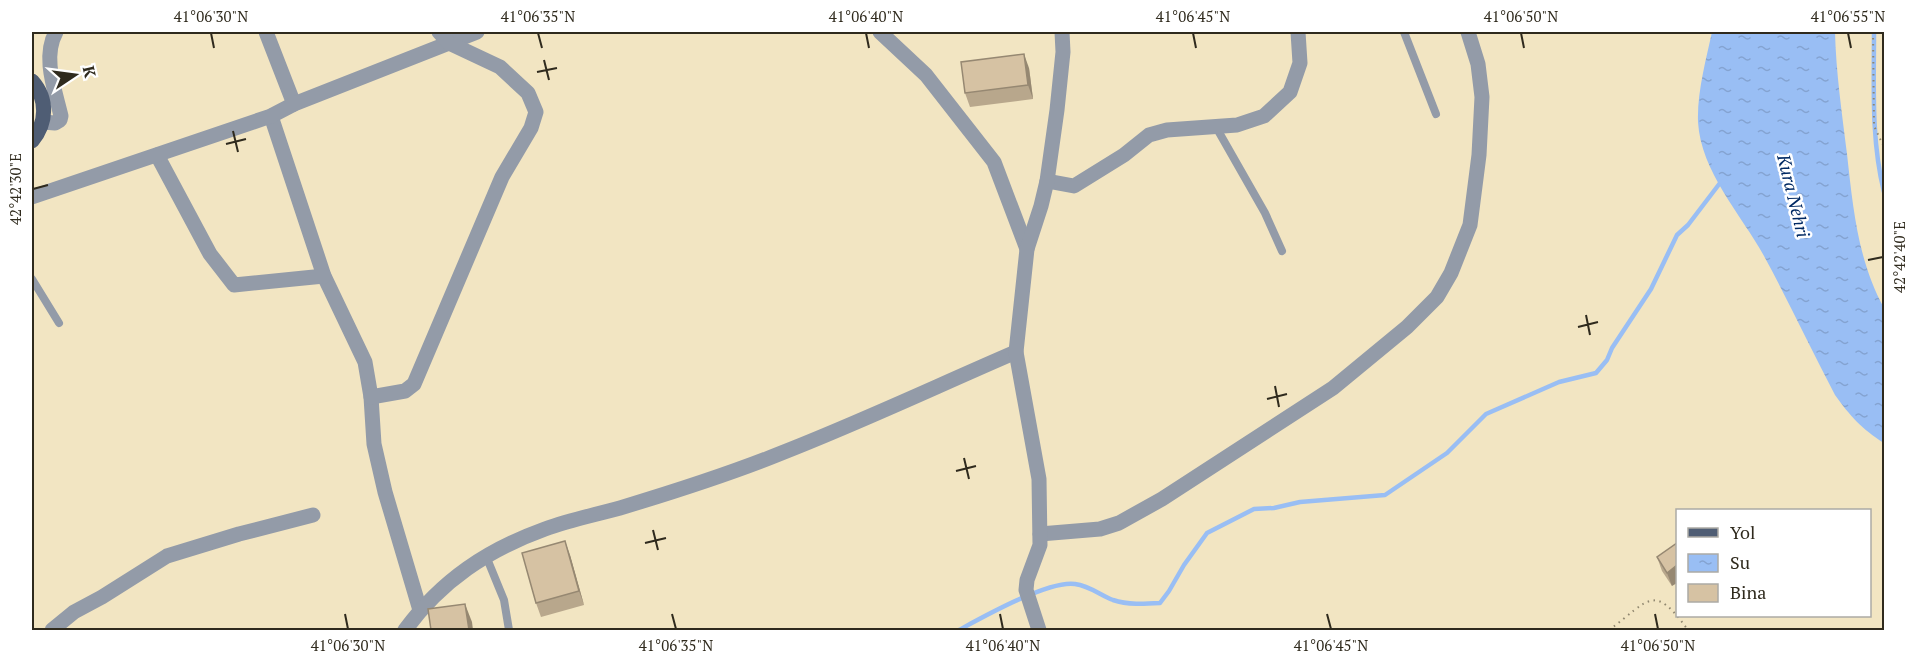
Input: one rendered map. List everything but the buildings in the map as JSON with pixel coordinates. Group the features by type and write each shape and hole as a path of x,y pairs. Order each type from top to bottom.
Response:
{"main road":[{"path":"32,81 40,92 43,102 43,122 32,141"}],"street":[{"path":"43,122 54,123 60,120 61,116 50,58 51,45 56,32"},
{"path":"266,32 294,104"},
{"path":"32,197 271,116 444,38 477,32"},
{"path":"880,32 926,75 994,162 1026,249"},
{"path":"1039,630 1026,590 1027,580 1040,545 1039,479 1016,352 1026,249 1047,181 1062,63 1062,32"},
{"path":"1047,181 1074,186 1124,155 1149,135 1167,130 1237,126 1264,117 1290,92 1300,63 1298,32"},
{"path":"1040,534 1100,529 1119,523 1162,499 1333,388 1407,327 1437,297 1451,273 1470,225 1479,155 1482,97 1479,64 1467,32"},
{"path":"371,397 405,391 414,384 502,177 531,128 536,112 528,93 500,67 444,38"},
{"path":"271,116 324,276 364,362 371,397 376,454 420,610"},
{"path":"157,155 210,254 234,285 324,276"},
{"path":"405,630 438,590 454,577 486,556 547,528 670,493 779,454 1016,352"},
{"path":"52,630 74,612 167,556 313,515"}],"lane":[{"path":"1404,32 1436,114"},
{"path":"1216,128 1265,213 1282,251"},
{"path":"32,279 59,323"},
{"path":"486,556 504,600 509,630"}],"path":[{"path":"1873,32 1874,126 1884,147"},
{"path":"1609,630 1648,601 1660,600 1676,614"},
{"path":"1678,617 1688,630"}],"water":[{"name":"Kura Nehri","path":"1712,32 1835,32 1854,214 1868,272 1884,308 1884,443 1857,422 1835,395 1764,256 1724,192 1706,158 1701,140 1698,111 1702,76"}],"waterway":[{"path":"1874,32 1875,132 1884,192"},
{"path":"959,630 1033,593 1064,584 1080,585 1119,602 1160,603 1207,533 1254,509 1274,508 1300,502 1385,495 1447,453 1486,414 1559,382 1596,373 1607,360 1612,348 1651,289 1677,235 1688,225 1720,183 1725,181"}]}
